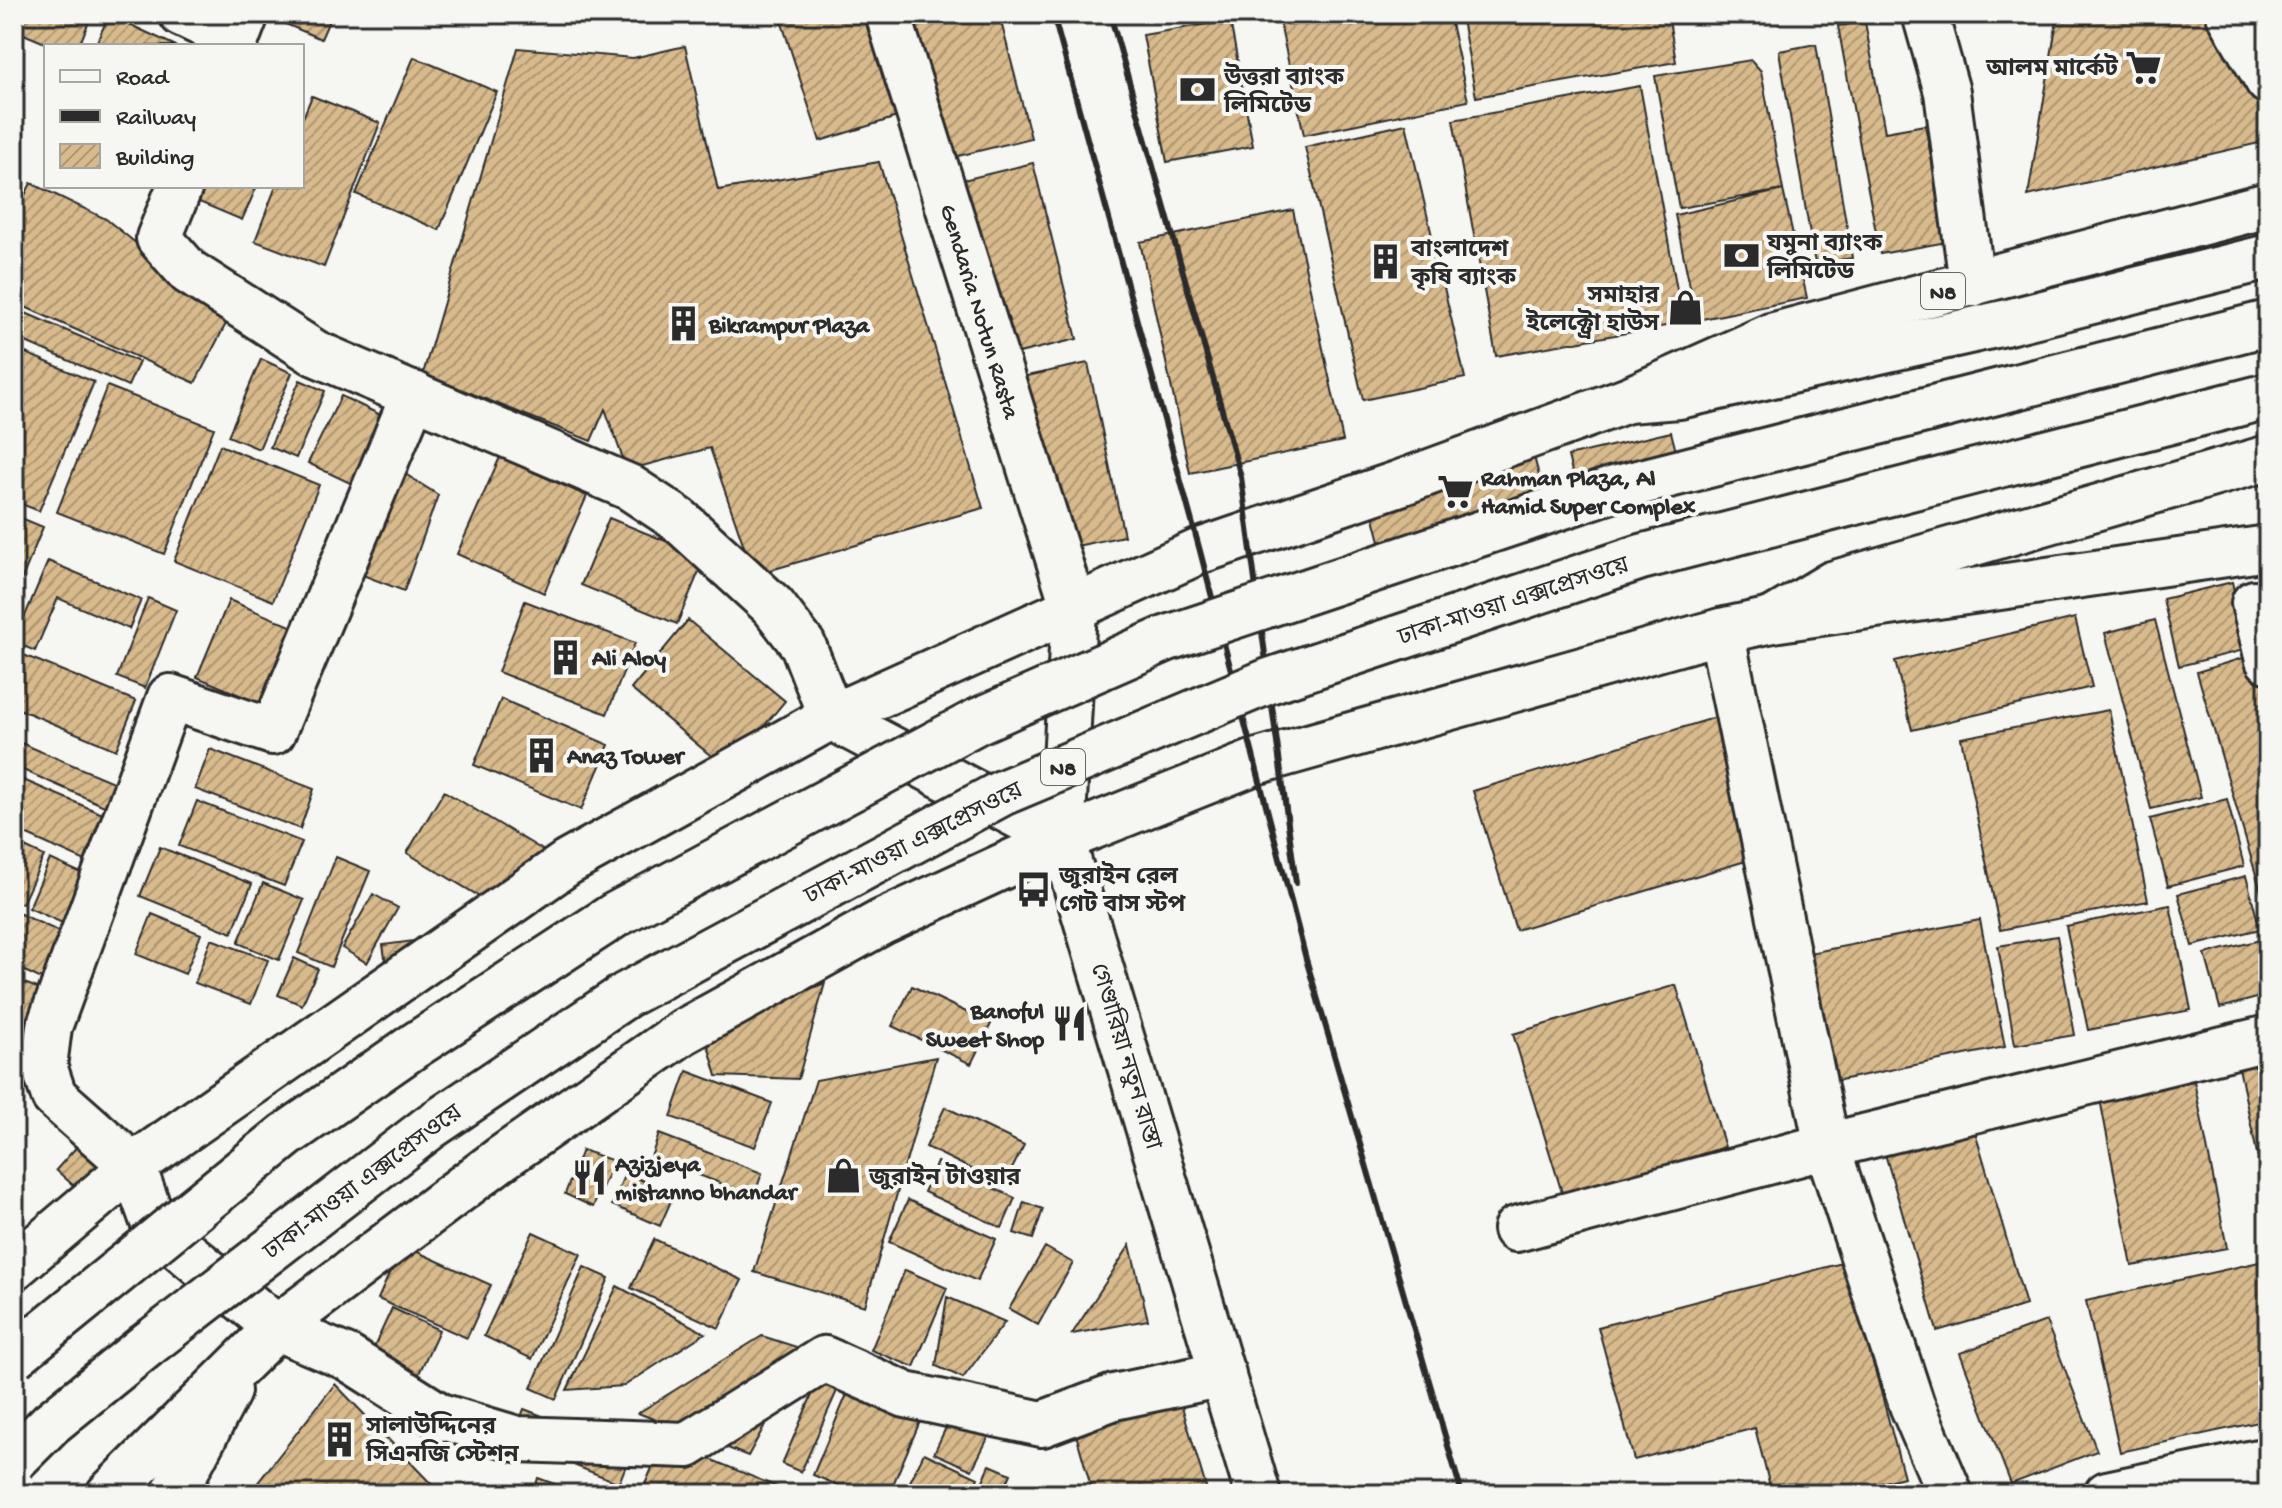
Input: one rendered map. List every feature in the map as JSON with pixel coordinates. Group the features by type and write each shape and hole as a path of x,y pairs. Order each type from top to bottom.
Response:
{"main road":[{"path":"182,14 239,33"},
{"name":"Gendaria Notun Rasta","path":"888,14 1074,609"},
{"path":"1925,14 1947,92 1972,284"},
{"path":"2229,14 2268,81"},
{"path":"179,188 159,238 189,272 315,353 629,487 679,520 773,606 803,645 831,717 1062,839"},
{"name":"N8","path":"14,1267 133,1166 567,863 831,717 1200,551 1400,483 1627,400 1771,336 2268,205"},
{"path":"1627,400 1679,396 2004,323 2268,257"},
{"path":"14,1356 286,1135 414,1046 615,915 978,721 1165,639 1614,489 2268,323"},
{"path":"414,394 273,732 170,697 49,1027 29,1060 54,1096 133,1166 155,1227 277,1328 348,1358 440,1416 517,1439 687,1445 824,1359 906,1395 1042,1424 1114,1397 1223,1374"},
{"name":"ঢাকা-মাওয়া এক্সপ্রেসওয়ে","path":"14,1460 51,1423 147,1345 430,1127 626,995 1002,793 1269,681 1641,557 2268,396"},
{"path":"1772,620 1832,584 2268,458"},
{"path":"109,1494 277,1328 502,1158 683,1032 882,922 1062,839 1255,762 1721,631 1772,620 2268,548"},
{"path":"2254,603 2268,660"},
{"name":"গেণ্ডারিয়া নতুন রাস্তা","path":"1074,609 1062,839 1258,1494"},
{"path":"1721,631 1827,1146 1912,1405 1950,1494"},
{"path":"1516,1229 1827,1146 2268,1038"},
{"path":"174,1494 197,1455 241,1363"},
{"path":"2107,1494 2268,1460"}],"building":[{"path":"14,14 92,14 80,44 47,44 14,30"},
{"path":"262,14 332,14 321,39"},
{"path":"779,14 864,14 897,117 820,141"},
{"path":"914,14 999,14 1031,138 950,158"},
{"path":"1278,14 1449,14 1468,101 1304,135"},
{"path":"1461,14 1668,14 1676,62 1476,97"},
{"name":"আলম মার্কেট","path":"2058,14 2211,14 2268,120 2268,141 2028,196"},
{"path":"109,15 172,44 96,44"},
{"name":"উত্তরা ব্যাংক লিমিটেড","path":"1230,20 1253,146 1167,162 1143,35"},
{"path":"1865,22 1885,132 1925,125 1947,242 1880,254 1838,26"},
{"path":"1816,44 1852,258 1815,264 1779,51"},
{"name":"Bikrampur Plaza","path":"685,46 718,190 879,162 983,508 754,575 710,448 627,470 605,409 591,441 423,374 518,48 633,58"},
{"path":"414,57 497,92 439,230 356,194"},
{"path":"1751,60 1761,71 1783,190 1679,208 1655,76"},
{"path":"1640,86 1683,323 1496,356 1453,120"},
{"path":"312,96 380,123 324,267 255,241 275,188 304,188 304,115"},
{"name":"বাংলাদেশ কৃষি ব্যাংক","path":"1406,124 1465,378 1363,400 1305,147"},
{"path":"1033,163 1077,339 994,359 951,183"},
{"path":"31,183 106,219 229,318 195,383 14,302 14,217"},
{"path":"188,188 256,188 242,220 185,196"},
{"name":"যমুনা ব্যাংক লিমিটেড","path":"1783,190 1807,298 1697,320 1675,215"},
{"path":"1293,210 1343,441 1190,473 1140,242"},
{"path":"14,308 139,362 128,386 14,337"},
{"path":"14,348 94,382 39,511 14,501"},
{"path":"261,359 292,373 259,449 228,436"},
{"path":"1088,363 1124,536 1053,551 1017,378"},
{"path":"300,380 325,391 296,458 270,447"},
{"path":"107,386 214,428 164,554 57,512"},
{"path":"341,396 385,417 352,484 308,463"},
{"path":"1671,432 1685,486 1582,511 1568,456"},
{"name":"Rahman Plaza, Al Hamid Super Complex","path":"1529,437 1546,503 1381,545 1364,479"},
{"path":"220,445 319,485 273,601 174,561"},
{"path":"500,457 587,496 544,593 457,554"},
{"path":"399,470 438,495 404,591 360,574"},
{"path":"14,515 43,527 14,598"},
{"path":"609,518 705,557 677,624 581,585"},
{"path":"48,561 141,600 129,629 58,598 35,651 14,642"},
{"path":"2232,582 2248,649 2179,666 2163,599"},
{"path":"148,598 176,610 145,688 117,677"},
{"path":"229,600 305,632 273,709 197,677"},
{"name":"Ali Aloy","path":"525,601 635,643 607,714 498,672"},
{"path":"2075,618 2092,687 1912,730 1895,661"},
{"path":"688,620 785,701 728,770 631,689"},
{"path":"2155,620 2201,797 2151,809 2105,633"},
{"path":"14,651 136,701 116,750 14,707"},
{"path":"2259,653 2268,684 2268,916 2197,672"},
{"name":"Anaz Tower","path":"501,699 609,745 581,810 474,765"},
{"path":"2109,710 2148,901 2000,930 1961,738"},
{"path":"1717,717 1759,857 1516,930 1473,791"},
{"path":"14,740 120,785 111,809 14,766"},
{"path":"210,749 314,789 300,829 195,789"},
{"path":"14,776 112,818 92,864 14,829"},
{"path":"444,791 556,858 519,920 407,853"},
{"path":"2227,799 2244,866 2168,886 2150,819"},
{"path":"197,801 302,842 284,886 179,846"},
{"path":"14,842 44,856 22,904 14,900"},
{"path":"160,847 252,884 232,933 140,896"},
{"path":"336,857 370,871 331,967 298,953"},
{"path":"50,859 92,878 69,926 29,908"},
{"path":"2246,876 2260,929 2192,946 2178,894"},
{"path":"263,883 304,900 279,960 238,943"},
{"path":"373,894 398,908 367,963 342,948"},
{"path":"2170,905 2191,1010 2088,1030 2066,926"},
{"path":"14,911 71,937 50,983 14,966"},
{"path":"152,914 201,934 185,974 136,954"},
{"path":"1980,920 2005,1047 1825,1083 1799,955"},
{"path":"2057,936 2075,1035 2015,1045 1998,946"},
{"path":"2268,938 2268,995 2220,1008 2205,954"},
{"path":"211,939 268,960 251,1004 195,983"},
{"path":"413,941 421,991 391,997 383,945"},
{"path":"294,958 318,969 302,1005 278,995"},
{"path":"14,979 53,994 35,1042 14,1034"},
{"path":"825,983 798,1079 717,1076 704,1031"},
{"path":"1676,985 1725,1147 1563,1196 1513,1034"},
{"path":"912,986 991,1024 971,1064 892,1026"},
{"name":"জুরাইন টাওয়ার","path":"936,1057 865,1306 754,1272 816,1080"},
{"path":"2268,1057 2268,1206 2238,1063"},
{"path":"687,1071 772,1103 755,1147 671,1117"},
{"path":"14,1081 19,1146 14,1151"},
{"path":"2194,1081 2227,1248 2132,1266 2100,1099"},
{"path":"945,1107 1024,1145 1004,1185 926,1147"},
{"path":"1974,1128 2026,1305 1937,1331 1885,1154"},
{"path":"659,1134 762,1173 754,1196 651,1157"},
{"path":"81,1142 117,1175 92,1202 56,1170"},
{"name":"Azizjeya mistanno bhandar","path":"582,1150 614,1161 593,1207 565,1194"},
{"path":"937,1162 1015,1198 1002,1228 924,1192"},
{"path":"625,1173 674,1194 660,1226 612,1205"},
{"path":"908,1200 996,1239 977,1281 889,1242"},
{"path":"1024,1202 1043,1209 1033,1239 1014,1233"},
{"path":"533,1232 581,1254 532,1359 484,1336"},
{"path":"654,1239 742,1280 719,1328 631,1288"},
{"path":"402,1245 491,1285 467,1338 378,1299"},
{"path":"1130,1245 1148,1320 1072,1334"},
{"path":"1045,1247 1073,1263 1038,1325 1009,1309"},
{"path":"2268,1260 2268,1420 2120,1452 2086,1301"},
{"path":"1846,1262 1904,1477 1839,1494 1772,1494 1755,1428 1634,1460 1598,1327"},
{"path":"584,1267 609,1278 556,1399 531,1388"},
{"path":"905,1270 947,1288 914,1367 871,1350"},
{"path":"617,1286 705,1333 624,1386 567,1390"},
{"path":"947,1297 1005,1322 963,1378 936,1366"},
{"path":"392,1308 439,1330 417,1378 370,1356"},
{"path":"2046,1321 2097,1451 2011,1484 1960,1353"},
{"path":"762,1336 806,1350 748,1456 638,1413"},
{"path":"828,1358 848,1366 801,1472 782,1464"},
{"path":"855,1375 927,1405 889,1494 859,1494 813,1475"},
{"name":"সালাউদ্দিনের সিএনজি স্টেশন","path":"335,1384 441,1494 249,1494"},
{"path":"1180,1400 1208,1494 1093,1494 1075,1431"},
{"path":"957,1404 996,1422 972,1470 934,1453"},
{"path":"524,1409 632,1450 619,1483 512,1441"},
{"path":"664,1440 782,1489 780,1494 654,1494 643,1489"},
{"path":"924,1453 978,1478 971,1494 916,1494 906,1490"},
{"path":"990,1465 1011,1474 1002,1494 977,1494"},
{"path":"538,1478 582,1494 533,1494"}],"railway":[{"path":"1053,14 1200,551 1306,959 1462,1494"},
{"path":"1110,14 1241,477 1296,883"}],"place":[{"name":"আলম মার্কেট","path":"2144,67"},
{"name":"উত্তরা ব্যাংক লিমিটেড","path":"1198,90"},
{"name":"যমুনা ব্যাংক লিমিটেড","path":"1741,256"},
{"name":"বাংলাদেশ কৃষি ব্যাংক","path":"1385,262"},
{"name":"সমাহার ইলেক্ট্রো হাউস","path":"1685,308"},
{"name":"Bikrampur Plaza","path":"683,324"},
{"name":"Rahman Plaza, Al Hamid Super Complex","path":"1455,491"},
{"name":"Ali Aloy","path":"566,657"},
{"name":"Anaz Tower","path":"541,755"},
{"name":"জুরাইন রেল গেট বাস স্টপ","path":"1033,889"},
{"name":"Banoful Sweet Shop","path":"1070,1024"},
{"name":"জুরাইন টাওয়ার","path":"843,1176"},
{"name":"Azizjeya mistanno bhandar","path":"589,1177"},
{"name":"সালাউদ্দিনের সিএনজি স্টেশন","path":"340,1439"}]}
